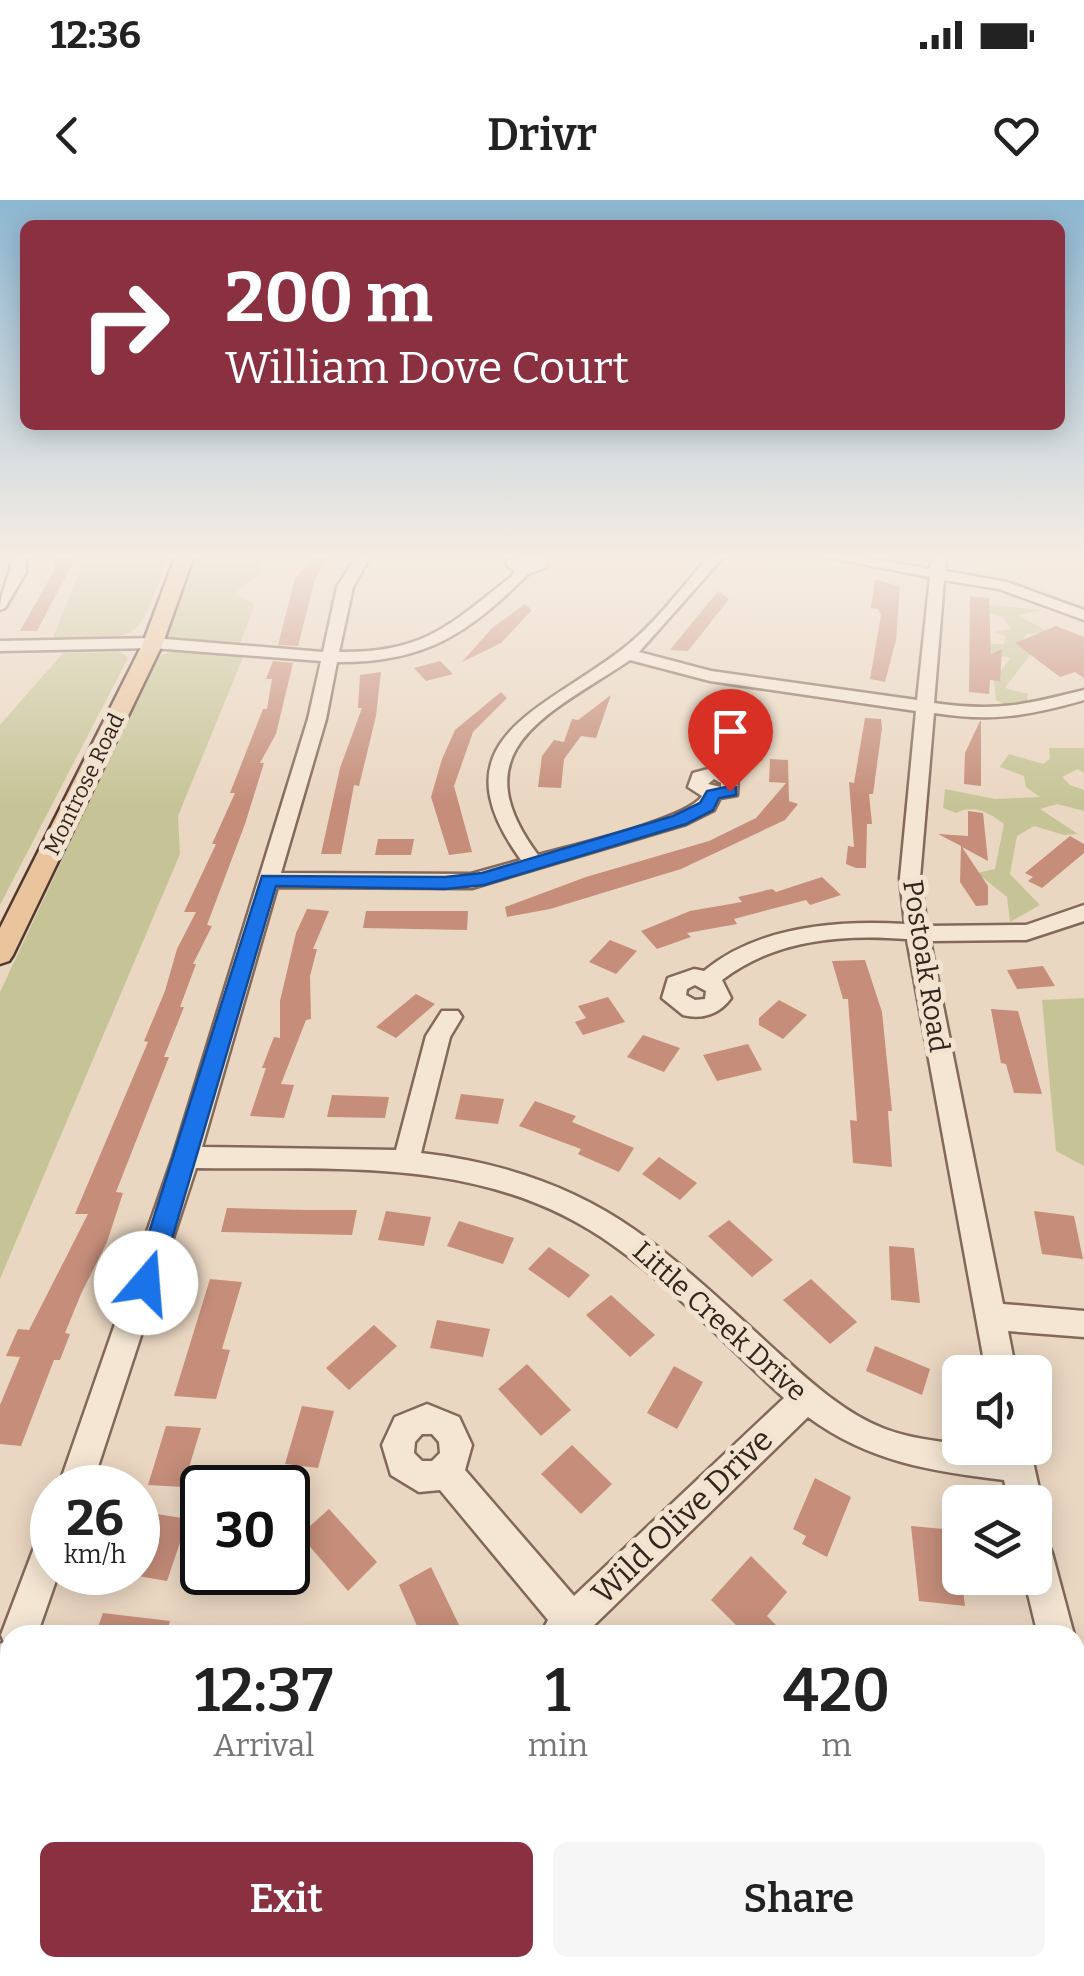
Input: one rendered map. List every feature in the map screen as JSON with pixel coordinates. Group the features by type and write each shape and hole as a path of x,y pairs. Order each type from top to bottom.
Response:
{"main road":[{"name":"Montrose Road","path":"0,955 156,638"}],"street":[{"path":"82,1465 186,1157 317,719 334,638"},
{"path":"0,646 154,643 330,655 390,655 438,638"},
{"path":"534,864 499,804 497,779 502,759 519,731 534,716 627,654 642,638"},
{"name":"Postoak Road","path":"931,638 910,878 916,932 997,1355"},
{"path":"627,654 710,676 925,706 1012,713 1084,696"},
{"path":"269,880 460,882 679,820 706,806 713,794"},
{"path":"708,980 731,962 801,936 842,930 1005,935 1044,928 1084,912"},
{"path":"406,1162 438,1036 450,1017"},
{"name":"Little Creek Drive","path":"186,1157 406,1162 501,1177 532,1186 594,1218 657,1262 806,1398 865,1436 917,1453 942,1454"},
{"path":"990,1316 1084,1324"},
{"name":"Wild Olive Drive","path":"568,1625 806,1398"},
{"path":"444,1470 563,1625"},
{"path":"23,1625 34,1595"},
{"path":"1046,1595 1053,1625"}],"shaded area":[{"path":"168,638 242,638 239,646"},
{"path":"1005,638 1024,638 1035,648 1005,688 1028,694 1026,705 1009,707 996,700 994,680 1010,658 990,653 991,644 1004,644"},
{"path":"175,651 244,655 178,816 180,854 0,1279 0,992 154,664 161,655"},
{"path":"121,652 128,658 0,905 0,725 63,653"},
{"path":"1049,748 1084,748 1084,773 1078,769 1062,777 1084,790 1084,811 1057,804 1040,809 1078,834 1064,835 1034,826 1017,836 1010,874 1040,905 1010,922 1007,897 977,873 995,869 1004,824 982,811 956,813 943,808 945,789 995,799 1040,797 1026,787 1024,776 1000,767 1009,754 1043,764 1050,759"},
{"path":"1084,998 1084,1166 1056,1151 1042,1000"}],"building":[{"path":"280,638 300,638 298,646 278,645"},
{"path":"483,638 506,638 501,643 462,662"},
{"path":"680,638 698,638 688,651 670,650"},
{"path":"877,638 896,638 885,682 870,679"},
{"path":"970,638 990,638 991,654 1002,649 1000,681 990,680 989,694 969,692"},
{"path":"1027,638 1084,638 1084,678 1075,672 1060,677 1015,643"},
{"path":"273,661 293,663 276,734 260,763 264,763 245,824 207,925 212,926 193,964 180,1007 184,1007 164,1057 169,1057 116,1192 123,1193 107,1242 81,1294 65,1333 70,1334 60,1360 54,1360 21,1446 0,1444 0,1405 20,1357 6,1356 18,1329 29,1330 88,1214 75,1214 148,1042 144,1041 177,949 196,912 184,912 216,844 212,844 235,793 230,793 263,709 267,709 272,679 266,679"},
{"path":"440,661 453,674 426,681 414,668"},
{"path":"381,672 376,716 359,786 354,785 341,854 321,854 340,768 362,708 358,708 360,675"},
{"path":"501,692 507,698 473,732 454,786 472,852 449,855 431,797 442,759 455,730"},
{"path":"611,695 596,738 581,736 564,759 561,788 538,787 542,756 554,740 564,742 572,719 578,720"},
{"path":"865,718 881,719 882,728 873,794 869,794 872,824 867,824 866,868 856,868 846,864 848,846 854,847 849,782 854,783"},
{"path":"980,721 981,786 964,784 965,753"},
{"path":"770,759 788,760 789,801 798,804 785,820 681,869 550,909 507,917 505,907 586,877 709,841 756,818 786,783 769,782"},
{"path":"968,811 983,813 988,861 962,847 988,886 988,905 976,906 960,882 961,846 938,834 968,836"},
{"path":"1070,836 1084,844 1084,853 1042,888 1028,881 1033,877 1025,873"},
{"path":"378,839 414,839 411,855 375,855"},
{"path":"822,877 841,895 734,919 737,924 687,933 691,937 657,949 641,931 690,911 742,902 738,897 772,889 776,892"},
{"path":"307,909 329,911 313,949 317,949 310,976 311,1019 306,1020 281,1084 294,1085 284,1118 250,1116 266,1068 262,1068 274,1037 280,1038 280,1001 296,933"},
{"path":"366,911 468,911 467,930 363,928"},
{"path":"610,940 637,951 616,974 589,962"},
{"path":"865,960 882,1012 892,1111 888,1111 892,1167 853,1163 850,1120 857,1121 848,999 843,999 832,961"},
{"path":"1043,966 1055,986 1017,989 1007,970"},
{"path":"416,994 435,1004 396,1038 376,1027"},
{"path":"608,997 625,1022 583,1035 575,1022 586,1018 578,1006"},
{"path":"779,1000 807,1015 783,1039 759,1025 759,1018"},
{"path":"991,1009 1018,1011 1042,1094 1014,1093 1006,1064 1001,1063"},
{"path":"643,1035 680,1048 664,1072 627,1057"},
{"path":"748,1044 762,1070 717,1081 703,1055"},
{"path":"461,1094 504,1099 498,1124 455,1119"},
{"path":"332,1095 389,1097 385,1118 327,1117"},
{"path":"535,1101 576,1116 572,1122 634,1148 619,1172 578,1154 581,1149 519,1126"},
{"path":"659,1157 697,1183 680,1200 642,1174"},
{"path":"227,1208 357,1210 352,1235 221,1232"},
{"path":"386,1211 431,1217 424,1246 378,1240"},
{"path":"1034,1211 1074,1216 1083,1259 1042,1254"},
{"path":"729,1220 773,1260 752,1277 708,1236"},
{"path":"459,1221 514,1238 503,1264 447,1246"},
{"path":"889,1246 914,1248 920,1303 891,1300"},
{"path":"549,1247 590,1275 569,1298 528,1269"},
{"path":"210,1279 242,1282 222,1349 230,1350 216,1399 174,1396"},
{"path":"811,1279 857,1322 830,1344 783,1300"},
{"path":"611,1295 655,1335 630,1357 586,1315"},
{"path":"437,1320 490,1329 483,1357 430,1348"},
{"path":"374,1325 397,1346 349,1390 326,1368"},
{"path":"875,1346 930,1369 922,1395 866,1371"},
{"path":"527,1364 571,1410 541,1436 498,1389"},
{"path":"674,1366 703,1382 677,1429 647,1413"},
{"path":"302,1406 334,1411 318,1468 285,1464"},
{"path":"166,1426 201,1428 190,1465 180,1465 180,1487 160,1486 160,1465 154,1465"},
{"path":"572,1445 612,1484 581,1514 541,1474"},
{"path":"815,1478 851,1497 827,1557 802,1544 806,1536 793,1529"},
{"path":"329,1509 377,1562 348,1591 310,1547 310,1526"},
{"path":"160,1515 180,1518 180,1543 167,1581 160,1580"},
{"path":"911,1526 942,1529 942,1595 964,1595 965,1606 919,1601"},
{"path":"751,1556 787,1592 767,1616 776,1625 736,1625 711,1600"},
{"path":"431,1567 459,1625 417,1625 399,1585"},
{"path":"103,1613 170,1621 169,1625 99,1625"}],"route":[{"path":"146,1283 269,880 445,883 484,879 679,820 706,806 713,794 730,791"}]}
